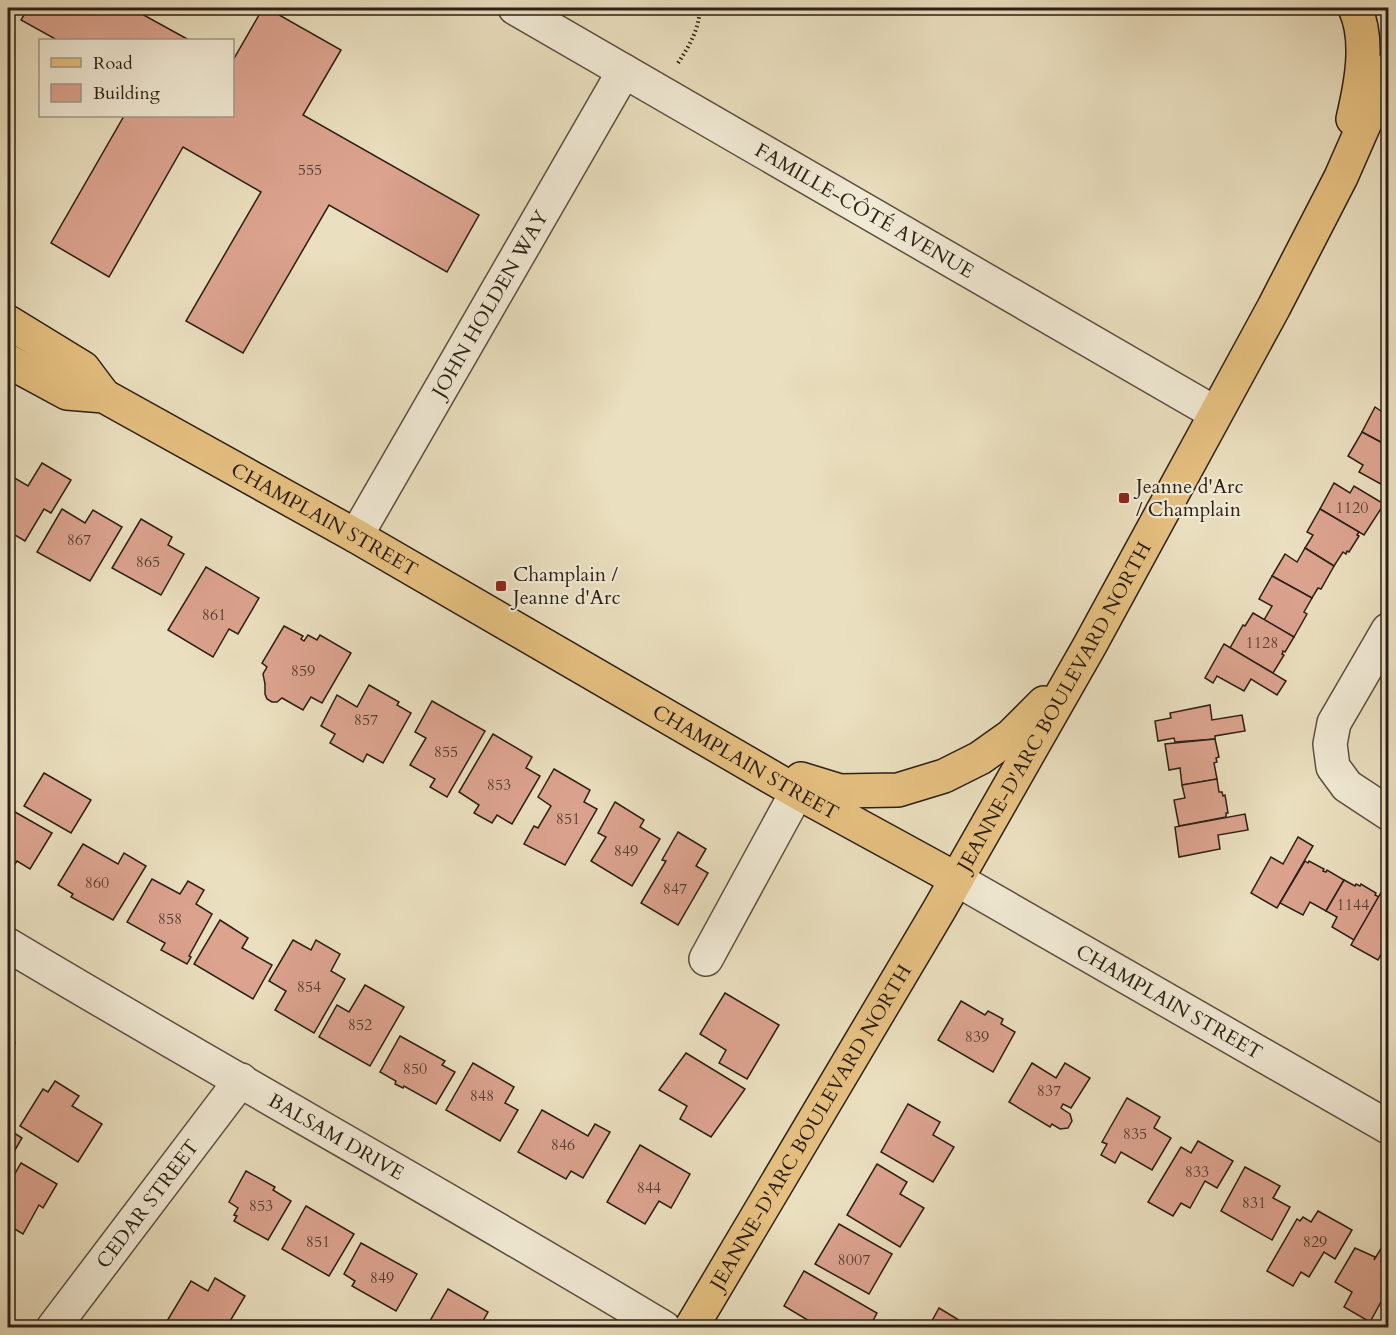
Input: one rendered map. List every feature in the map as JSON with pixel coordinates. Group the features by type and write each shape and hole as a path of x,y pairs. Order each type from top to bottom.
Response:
{"main road":[{"path":"1341,177 1363,63 1360,20 1355,8"},
{"name":"JEANNE-D'ARC BOULEVARD NORTH","path":"691,1328 956,879 1090,645 1274,307 1341,177 1389,70"},
{"name":"CHAMPLAIN STREET","path":"8,322 83,368 104,396 356,536 797,792 956,879"},
{"name":"CHAMPLAIN STREET","path":"8,361 67,393 104,396"},
{"path":"745,762 840,791 898,790 944,776 980,758 1011,736 1062,684 1090,645"}],"street":[{"name":"FAMILLE-CÔTÉ AVENUE","path":"515,8 1215,413"},
{"name":"JOHN HOLDEN WAY","path":"356,536 624,71"},
{"path":"1389,630 1334,723 1330,744 1334,767 1347,786 1389,813"},
{"path":"706,959 797,792"},
{"name":"CHAMPLAIN STREET","path":"956,879 1389,1127"},
{"name":"BALSAM DRIVE","path":"8,945 107,1005 241,1080 664,1328"},
{"name":"CEDAR STREET","path":"53,1328 241,1080"}],"path":[{"path":"678,63 696,32 700,8"}],"building":[{"path":"28,8 131,8 187,39 55,39 21,20"},
{"path":"263,8 267,8 341,50 303,115 479,215 447,272 329,205 243,353 186,321 261,192 183,147 109,277 51,243 123,117 234,117 234,59"},
{"path":"1388,399 1388,446 1362,432 1375,407 1381,411"},
{"path":"1362,432 1388,446 1388,488 1359,472 1363,465 1348,456"},
{"path":"42,463 71,480 51,513 44,509 25,541 8,531 8,474 28,486"},
{"path":"1334,483 1350,493 1354,486 1384,504 1364,535 1320,509"},
{"path":"62,509 85,523 93,510 122,527 90,581 37,552"},
{"path":"1320,509 1359,532 1349,552 1347,551 1346,554 1343,552 1334,566 1305,548 1313,535 1307,532"},
{"path":"141,519 172,537 168,545 184,554 161,595 112,568"},
{"path":"1305,548 1334,566 1321,589 1318,588 1312,598 1272,576 1285,554 1297,562"},
{"path":"206,567 259,598 238,634 229,629 213,657 168,630"},
{"path":"1272,576 1312,598 1304,612 1307,614 1294,637 1264,620 1272,606 1259,599"},
{"path":"1253,613 1294,637 1285,652 1283,651 1284,655 1273,673 1230,648"},
{"path":"284,626 303,636 301,639 304,641 308,635 317,640 320,635 351,653 322,703 311,697 303,710 282,698 277,702 272,702 265,694 263,674 267,667 262,663"},
{"path":"1224,644 1286,681 1277,695 1251,679 1244,691 1217,676 1213,683 1205,678"},
{"path":"369,685 399,702 397,705 411,713 383,763 367,754 363,762 330,743 335,734 321,726 337,695 357,707"},
{"path":"432,701 485,731 447,797 430,787 435,779 410,765 426,738 415,732"},
{"path":"1210,705 1212,720 1242,715 1245,731 1215,736 1215,739 1175,742 1174,738 1158,741 1155,721 1171,718 1170,713"},
{"path":"493,734 532,757 526,768 540,776 512,824 497,815 492,823 474,813 479,805 459,792"},
{"path":"1215,739 1219,757 1214,763 1217,779 1182,785 1180,768 1169,770 1165,744"},
{"path":"554,769 590,790 584,802 597,809 565,865 524,844 534,826 538,828 551,806 538,797"},
{"path":"44,773 91,800 71,833 24,806"},
{"path":"1217,779 1219,792 1225,795 1228,813 1226,817 1179,826 1174,800 1185,798 1182,785"},
{"path":"615,802 644,820 640,827 660,839 632,886 591,861 606,837 598,833"},
{"path":"8,808 52,833 30,869 17,861 15,864 8,860"},
{"path":"1245,814 1248,830 1218,835 1220,849 1179,857 1175,827"},
{"path":"678,832 706,849 696,866 708,873 678,925 641,903 666,861 662,860"},
{"path":"1298,837 1313,846 1277,908 1251,893 1271,857 1283,864"},
{"path":"83,844 118,864 124,853 146,866 113,920 71,897 73,894 58,885"},
{"path":"1305,861 1344,880 1326,911 1310,902 1303,915 1280,903"},
{"path":"152,879 180,894 188,881 204,890 196,904 212,914 187,964 161,950 165,943 127,922"},
{"path":"1344,880 1355,886 1361,884 1379,897 1354,940 1332,927 1337,917 1326,911"},
{"path":"1387,882 1388,941 1378,960 1351,945"},
{"path":"220,920 248,938 242,948 272,965 253,999 194,964"},
{"path":"293,940 311,950 316,940 340,954 331,971 345,979 314,1033 275,1010 286,991 269,981"},
{"path":"365,985 404,1007 370,1066 319,1037 337,1005 349,1012"},
{"path":"725,993 779,1025 747,1079 719,1063 726,1050 700,1034"},
{"path":"961,1001 985,1015 988,1011 1003,1019 1001,1024 1015,1032 993,1072 938,1040"},
{"path":"400,1036 445,1061 442,1065 455,1072 436,1104 404,1086 403,1088 395,1084 396,1081 380,1072"},
{"path":"8,1039 15,1043 8,1055"},
{"path":"686,1053 745,1089 711,1137 680,1119 687,1106 659,1090"},
{"path":"473,1063 514,1087 505,1103 518,1110 500,1141 446,1110"},
{"path":"1032,1063 1056,1078 1065,1063 1090,1078 1071,1108 1063,1104 1061,1108 1070,1114 1072,1121 1068,1128 1060,1129 1052,1124 1050,1127 1009,1102"},
{"path":"55,1081 79,1096 72,1106 102,1124 78,1162 20,1126 43,1089 48,1092"},
{"path":"1127,1098 1160,1117 1154,1128 1171,1138 1152,1170 1121,1152 1115,1163 1101,1155 1107,1144 1102,1142"},
{"path":"908,1104 940,1122 933,1135 954,1147 933,1182 881,1152"},
{"path":"542,1110 588,1136 595,1124 610,1132 583,1178 571,1171 566,1179 518,1152"},
{"path":"8,1129 22,1138 8,1162"},
{"path":"1198,1141 1233,1161 1217,1188 1205,1181 1190,1208 1181,1203 1173,1216 1148,1202 1181,1147 1191,1153"},
{"path":"640,1145 690,1174 671,1208 659,1201 645,1224 607,1202"},
{"path":"21,1163 57,1184 43,1208 39,1205 23,1234 8,1225 8,1186"},
{"path":"877,1164 907,1182 900,1194 924,1208 900,1247 847,1215"},
{"path":"1245,1167 1280,1186 1273,1198 1290,1207 1272,1240 1221,1211"},
{"path":"246,1171 275,1187 273,1190 291,1201 268,1240 234,1221 238,1208 229,1202"},
{"path":"306,1206 354,1234 329,1276 282,1249"},
{"path":"1318,1211 1352,1230 1335,1259 1324,1252 1309,1277 1301,1272 1293,1286 1267,1271 1297,1219 1300,1221 1303,1217 1311,1222"},
{"path":"839,1224 892,1254 869,1294 815,1264"},
{"path":"361,1243 417,1274 396,1311 352,1286 355,1281 344,1274"},
{"path":"1382,1247 1388,1250 1388,1289 1370,1322 1344,1307 1352,1292 1335,1282 1355,1248 1375,1257 1374,1260"},
{"path":"804,1271 877,1313 869,1328 821,1328 784,1306"},
{"path":"215,1278 245,1296 226,1328 177,1328 167,1321 191,1281 208,1291"},
{"path":"448,1289 488,1312 479,1328 426,1328"},
{"path":"939,1308 972,1328 928,1328"}],"place":[{"name":"Jeanne d'Arc / Champlain","path":"1124,498"},
{"name":"Champlain / Jeanne d'Arc","path":"501,586"}]}
